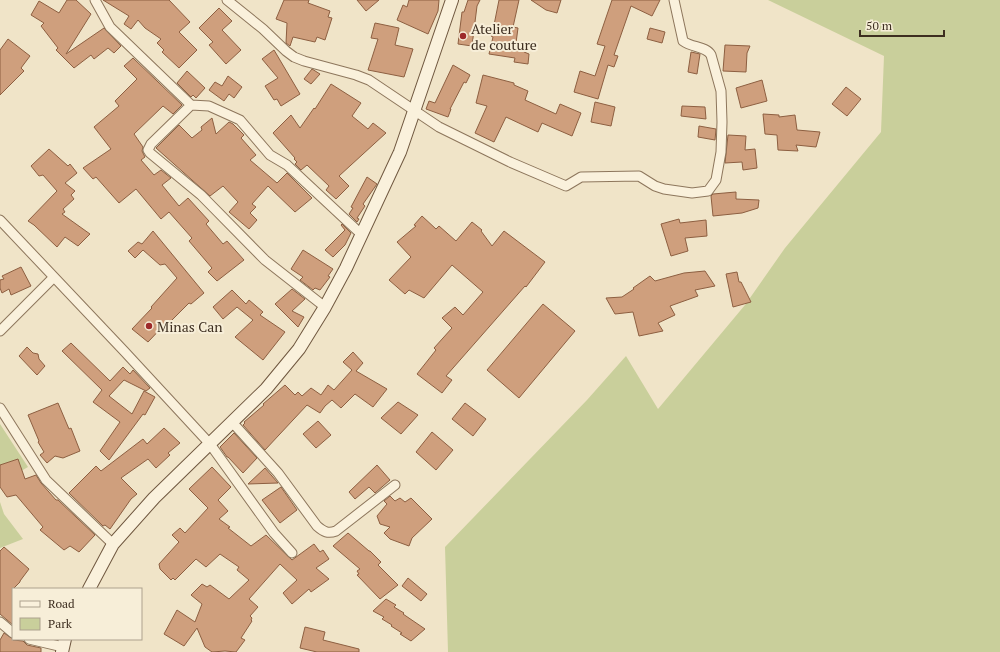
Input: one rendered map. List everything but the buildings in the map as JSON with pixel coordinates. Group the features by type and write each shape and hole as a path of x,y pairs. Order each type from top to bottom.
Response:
{"main road":[{"path":"90,588 113,544 154,498 266,389 299,349 325,307 346,268 400,152 452,0"}],"street":[{"path":"95,0 110,27 190,105 209,106 240,120 270,155 287,165 361,234"},
{"path":"227,0 263,29 294,57 369,80 425,119 446,131 510,162 566,186 581,177 639,176 655,186 664,189 692,193 708,191 716,180 721,152 721,91 709,52 706,49 689,45 683,41 674,0"},
{"path":"190,105 151,144 148,150 150,153 201,195 266,260 325,307"},
{"path":"0,220 210,444 274,532 292,553"},
{"path":"0,331 54,277"},
{"path":"0,408 46,480 113,544"},
{"path":"232,422 278,473 317,526 324,532 330,533 336,531 395,485"},
{"path":"0,622 12,632"},
{"path":"34,640 64,646"}],"green space":[{"path":"768,0 1000,0 1000,652 448,652 445,547 587,400 626,356 658,409 745,305 785,248 881,132 884,56"},
{"path":"0,424 28,467 0,483"},
{"path":"0,502 4,514 23,539 0,548"}],"place":[{"name":"Atelier de couture","path":"463,36"},
{"name":"Minas Can","path":"149,326"}]}
